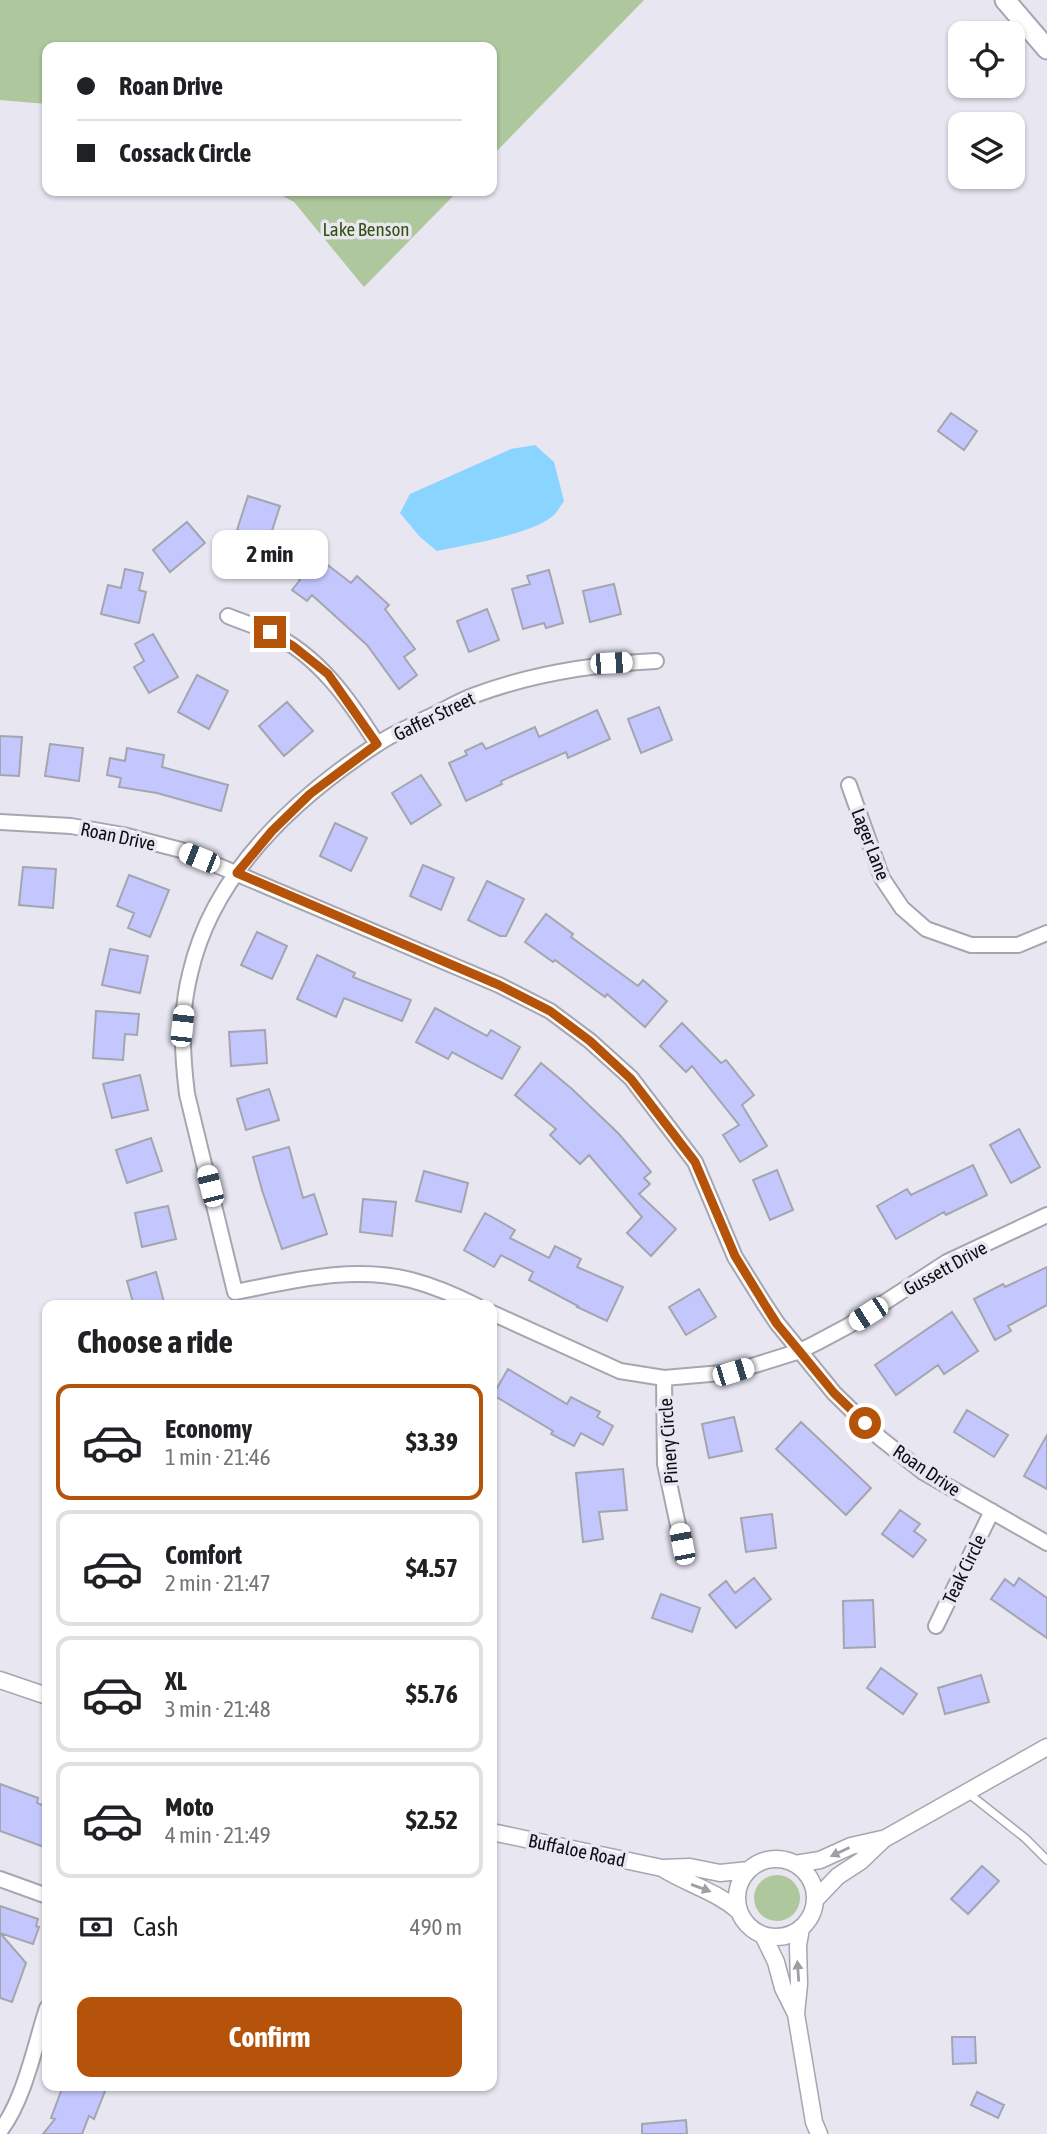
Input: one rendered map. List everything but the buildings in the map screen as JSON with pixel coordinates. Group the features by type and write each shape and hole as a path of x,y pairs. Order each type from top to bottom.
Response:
{"main road":[{"path":"1005,0 1047,49"}],"street":[{"path":"228,617 270,632 293,646 328,674 377,744"},
{"name":"Gaffer Street","path":"464,1300 409,1280 375,1275 320,1276 234,1293 187,1094 183,1062 182,1026 196,951 225,888 272,831 310,794 377,744 472,696 524,679 578,667 656,661"},
{"name":"Lager Lane","path":"849,785 882,878 902,908 926,929 971,945 1018,945 1047,933"},
{"name":"Roan Drive","path":"0,822 71,826 123,835 181,850 499,985 550,1011 590,1041 631,1079 695,1162 735,1256 777,1324 834,1393 880,1438 923,1472 1047,1543"},
{"name":"Gussett Drive","path":"497,1314 620,1371 664,1378 733,1372 800,1351 848,1326 947,1262 1047,1215"},
{"name":"Pinery Circle","path":"664,1378 665,1464 682,1544"},
{"name":"Teak Circle","path":"936,1626 992,1511"},
{"path":"0,1681 42,1694"},
{"path":"816,1900 838,1876 860,1861 884,1839 1047,1747"},
{"name":"Buffaloe Road","path":"497,1833 662,1868 691,1867 720,1873 749,1870"},
{"path":"795,1864 820,1860 851,1846 884,1839"},
{"path":"802,1928 790,1935 763,1936 744,1922 739,1911 738,1889 749,1870 771,1859 783,1859 795,1864 804,1870 810,1879 816,1900 814,1910 802,1928 798,1946 799,1984 796,2014 814,2122 819,2134"},
{"name":"Buffaloe Road","path":"662,1868 684,1882 713,1892 739,1911"},
{"path":"0,1879 42,1894"},
{"path":"763,1936 796,2014"},
{"path":"0,2131 9,2120 21,2091 42,2024"}],"lane":[{"path":"968,1793 1047,1860"}],"green space":[{"path":"0,0 644,0 497,151 497,42 42,42 42,104 0,100"},
{"name":"Lake Benson","path":"283,196 453,196 364,287 294,202"},
{"path":"777,1875 793,1882 800,1898 793,1914 777,1921 761,1914 754,1898 761,1882"}],"water":[{"path":"535,445 554,462 564,501 554,515 544,522 498,538 437,551 420,537 400,513 410,494 511,449"}],"route":[{"path":"270,632 293,646 328,674 377,744 310,794 272,831 237,873 499,985 550,1011 590,1041 631,1079 695,1162 735,1256 777,1324 834,1393 865,1423"}]}
